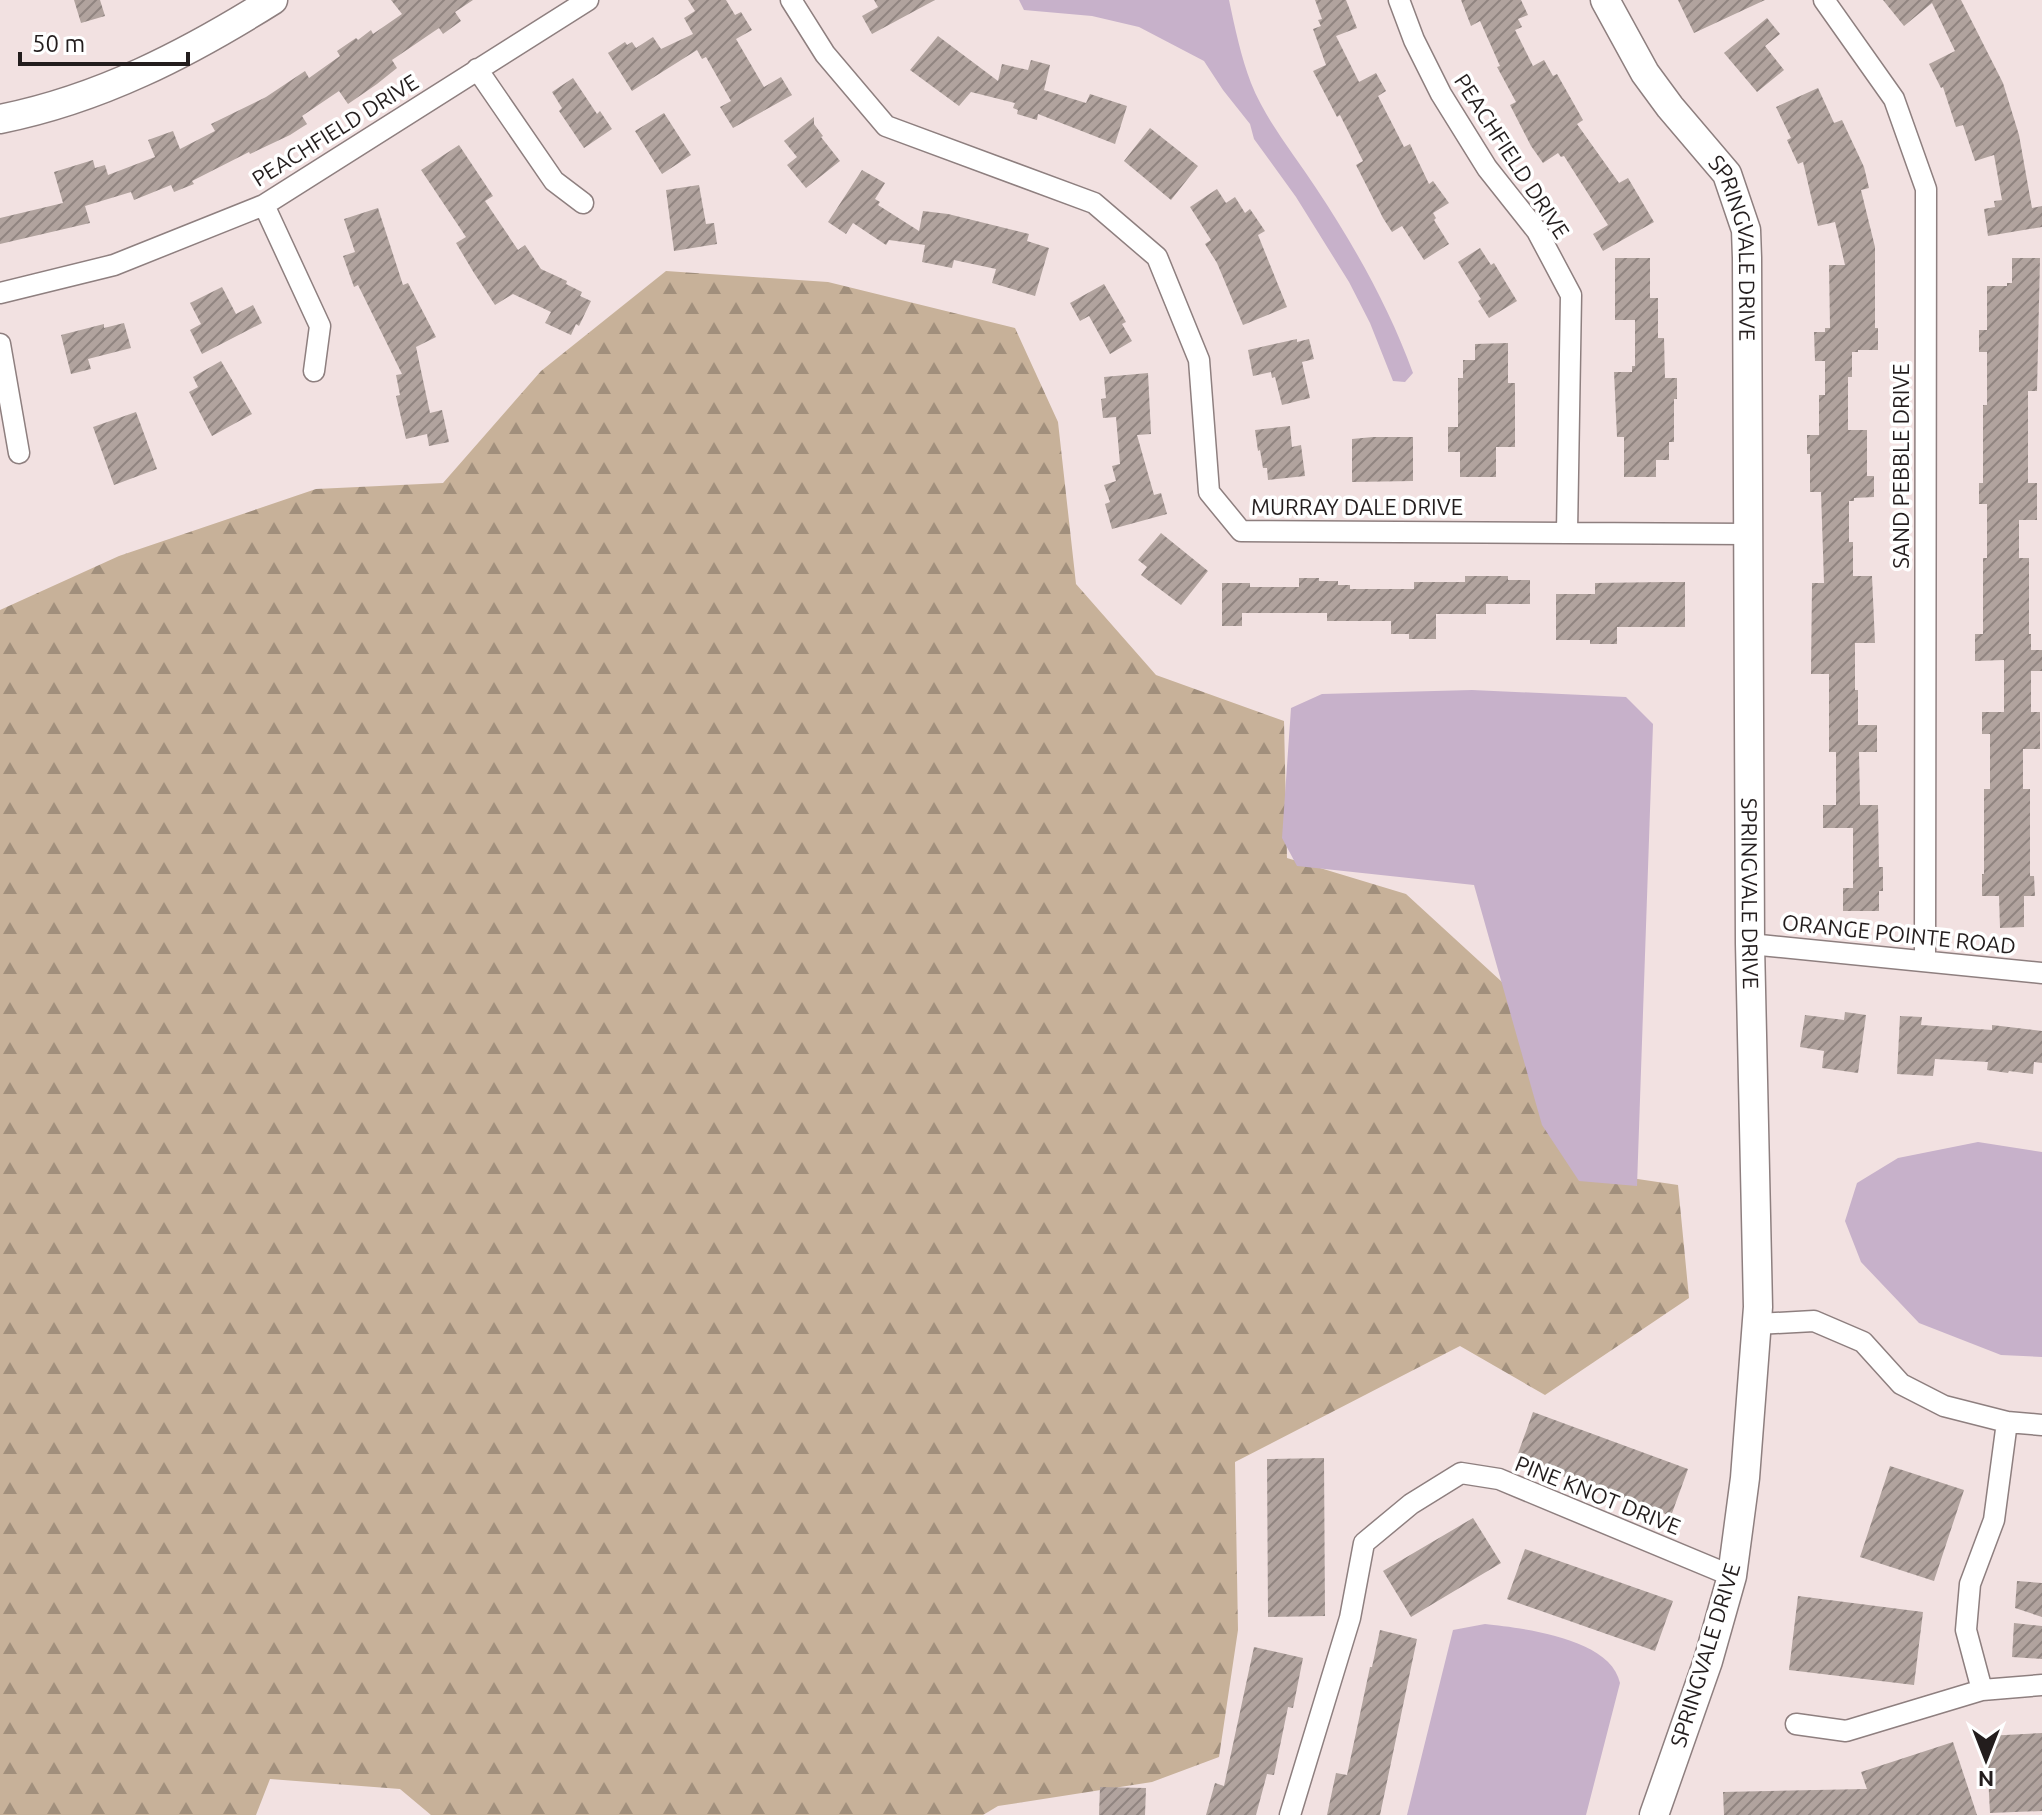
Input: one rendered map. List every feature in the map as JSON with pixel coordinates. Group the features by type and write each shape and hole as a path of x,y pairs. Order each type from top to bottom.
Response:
{"street":[{"path":"0,119 51,107 114,86 196,47 273,0"},
{"name":"PEACHFIELD DRIVE","path":"0,293 114,265 264,205 588,0"},
{"name":"MURRAY DALE DRIVE","path":"791,0 825,54 886,126 1094,203 1157,257 1199,360 1209,492 1241,531 1748,534"},
{"name":"PEACHFIELD DRIVE","path":"1399,0 1414,40 1441,94 1487,168 1537,231 1571,295 1567,532"},
{"name":"SPRINGVALE DRIVE","path":"1605,0 1645,73 1727,174 1746,230 1747,258 1750,944 1757,1324 1745,1478 1732,1576 1708,1661 1654,1815"},
{"name":"SAND PEBBLE DRIVE","path":"1824,0 1894,99 1926,189 1925,960"},
{"path":"477,69 554,181 583,203"},
{"path":"264,205 320,326 314,371"},
{"path":"0,344 19,453"},
{"name":"ORANGE POINTE ROAD","path":"1750,944 2042,973"},
{"path":"1757,1324 1814,1321 1863,1342 1901,1384 1944,1406 2007,1422 2042,1425"},
{"path":"1982,1690 1966,1630 1970,1584 1994,1520 2007,1422"},
{"name":"PINE KNOT DRIVE","path":"1290,1815 1350,1618 1364,1543 1411,1504 1461,1473 1499,1479 1732,1576"},
{"path":"1796,1724 1846,1731 1982,1690 2042,1685"}],"green space":[{"path":"666,271 828,282 1015,328 1058,422 1076,584 1156,675 1284,721 1287,858 1406,894 1502,982 1577,1170 1678,1185 1689,1298 1545,1395 1460,1346 1235,1462 1238,1630 1219,1757 1152,1782 998,1806 983,1815 431,1815 400,1789 270,1779 256,1815 0,1815 0,610 119,556 316,489 443,483 541,371"}],"shaded area":[{"path":"1019,0 1229,0 1244,63 1257,97 1370,278 1413,373 1405,382 1393,381 1370,323 1349,282 1296,197 1254,139 1250,124 1204,61 1139,27 1092,16 1024,10"},
{"path":"1472,690 1626,697 1653,724 1637,1186 1579,1181 1542,1125 1474,885 1297,866 1282,838 1291,708 1322,694"},
{"path":"1978,1142 2042,1152 2042,1357 2001,1355 1919,1323 1861,1262 1845,1221 1857,1183 1898,1158"},
{"path":"1485,1624 1563,1638 1600,1655 1613,1668 1620,1683 1586,1815 1407,1815 1453,1630"}],"building":[{"path":"74,0 100,0 105,16 81,23"},
{"path":"391,0 473,0 455,12 461,21 443,34 439,28 392,60 397,68 377,84 348,104 339,91 302,116 307,124 290,135 249,152 174,192 171,185 134,200 131,192 85,206 90,223 0,244 0,218 63,203 54,172 93,160 95,168 105,165 108,175 155,157 148,140 173,131 180,149 215,131 211,124 266,97 305,71 309,78 340,56 337,51 371,30 373,34 402,14"},
{"path":"688,0 726,0 735,15 741,12 752,30 736,39 764,87 781,77 792,95 733,128 720,107 731,101 706,57 702,59 697,50 632,91 608,53 625,42 627,45 632,42 636,48 653,37 661,49 693,34 684,18 695,11"},
{"path":"874,0 935,0 872,34 862,16 878,7"},
{"path":"1315,0 1346,0 1357,28 1336,36 1359,82 1376,73 1386,91 1378,96 1404,147 1410,144 1429,184 1433,181 1449,203 1433,213 1449,244 1424,260 1402,226 1392,232 1383,218 1356,165 1363,161 1313,71 1326,65 1313,29 1321,26 1318,20 1322,19"},
{"path":"1461,0 1521,0 1528,15 1518,19 1522,27 1515,30 1533,66 1544,60 1553,76 1557,74 1583,120 1577,124 1619,183 1628,178 1654,222 1603,251 1593,234 1608,225 1564,156 1558,153 1543,163 1531,146 1510,105 1516,102 1497,67 1500,66 1480,21 1471,26"},
{"path":"1678,0 1765,0 1694,33"},
{"path":"1883,0 1961,0 2003,83 2019,135 2032,208 2042,206 2042,227 1988,236 1984,209 1995,207 1994,201 2002,200 1994,155 1975,161 1963,125 1956,127 1943,87 1929,64 1955,51 1932,3 1904,26"},
{"path":"1767,18 1780,34 1765,46 1784,70 1757,92 1724,53"},
{"path":"938,36 998,81 1002,64 1028,70 1031,60 1050,65 1044,90 1086,103 1090,94 1127,106 1115,144 1038,114 1037,120 1017,114 1018,110 1013,108 1015,103 971,92 959,106 910,70"},
{"path":"573,78 597,114 600,111 612,129 584,148 559,111 562,108 552,92"},
{"path":"1818,88 1834,123 1842,120 1864,167 1869,188 1861,190 1875,247 1878,350 1852,352 1852,377 1848,377 1848,430 1867,430 1867,476 1874,476 1874,497 1849,501 1849,542 1853,542 1853,576 1872,576 1875,643 1855,643 1855,690 1858,690 1858,725 1877,725 1877,752 1859,752 1860,805 1878,805 1879,867 1883,867 1879,911 1843,911 1843,888 1853,888 1853,828 1823,828 1823,805 1836,805 1836,752 1829,752 1829,674 1811,674 1812,583 1824,583 1821,492 1810,492 1810,454 1807,454 1807,435 1819,435 1819,395 1825,395 1825,361 1815,361 1814,332 1825,332 1825,328 1830,328 1829,265 1845,265 1835,222 1818,226 1803,162 1798,164 1787,140 1791,138 1776,107"},
{"path":"664,113 691,155 662,174 635,131"},
{"path":"814,117 821,137 840,161 806,188 787,165 797,157 784,141"},
{"path":"1150,128 1198,166 1171,200 1124,161"},
{"path":"459,145 493,196 485,201 518,250 525,245 541,269 567,281 566,284 582,292 580,296 591,301 571,335 545,323 551,312 513,294 495,305 456,243 466,237 421,170"},
{"path":"862,170 885,183 875,199 880,202 878,205 919,231 923,211 948,214 1029,234 1027,241 1049,248 1035,296 992,283 996,269 954,260 952,268 922,262 925,245 889,240 886,245 853,223 846,234 828,222"},
{"path":"699,185 706,224 714,223 717,244 674,251 666,190"},
{"path":"1217,189 1226,203 1235,197 1245,213 1250,209 1265,231 1258,235 1287,307 1243,325 1217,263 1205,244 1211,240 1190,207"},
{"path":"378,208 403,285 408,283 436,337 416,347 430,413 442,410 449,442 429,446 427,434 406,439 396,396 400,395 396,375 402,374 358,285 354,287 343,256 355,252 344,219"},
{"path":"1480,248 1491,265 1494,263 1517,301 1489,318 1458,262"},
{"path":"1615,258 1650,258 1650,298 1658,298 1658,338 1664,338 1665,378 1677,378 1674,442 1669,442 1669,460 1656,460 1656,477 1624,477 1624,437 1617,437 1614,372 1632,372 1632,366 1635,366 1635,320 1615,320"},
{"path":"2012,258 2040,258 2037,391 2028,391 2028,483 2037,483 2037,520 2019,520 2019,558 2029,558 2029,634 2031,650 2042,650 2042,671 2031,671 2031,712 2040,712 2040,749 2023,749 2023,789 2030,789 2030,876 2034,876 2035,896 2024,896 2024,927 2000,928 1999,896 1982,896 1984,789 1990,789 1990,734 1982,734 1982,712 2004,712 2004,660 1975,661 1975,634 1983,634 1983,558 1987,558 1987,504 1979,504 1979,483 1983,483 1987,352 1979,352 1979,330 1987,330 1987,286 2012,283"},
{"path":"1104,284 1126,322 1122,324 1132,341 1110,354 1089,316 1080,321 1070,303"},
{"path":"222,287 236,314 253,305 262,323 202,354 190,330 201,324 190,303"},
{"path":"124,323 131,348 88,359 91,369 71,374 61,335 104,324 104,328"},
{"path":"1297,339 1297,342 1309,339 1314,359 1302,362 1310,398 1282,405 1271,372 1253,376 1248,350"},
{"path":"1508,343 1508,383 1515,383 1515,447 1496,447 1496,477 1460,477 1460,452 1448,452 1448,427 1458,427 1458,378 1463,378 1463,360 1475,360 1475,344"},
{"path":"221,361 252,414 212,436 189,392 198,387 193,377"},
{"path":"1148,373 1151,434 1137,435 1154,495 1161,493 1167,514 1112,529 1105,504 1110,502 1104,485 1116,481 1112,466 1120,464 1116,417 1103,418 1101,399 1106,398 1104,377"},
{"path":"136,412 157,469 114,485 93,427"},
{"path":"1290,426 1292,447 1301,445 1305,476 1268,480 1255,430"},
{"path":"1413,437 1413,481 1352,482 1352,439"},
{"path":"1161,533 1208,571 1181,605 1141,575 1147,567 1138,560"},
{"path":"1465,576 1508,576 1508,580 1530,580 1530,604 1486,604 1486,614 1436,614 1436,639 1409,639 1409,634 1391,634 1391,621 1327,621 1327,613 1242,613 1242,626 1222,626 1222,583 1250,583 1250,587 1299,587 1299,578 1319,578 1319,581 1338,581 1338,585 1350,585 1350,589 1414,589 1414,582 1465,582"},
{"path":"1685,582 1685,627 1617,627 1617,644 1556,640 1556,594 1595,594 1595,583"},
{"path":"1845,1012 1866,1015 1858,1073 1822,1068 1824,1051 1800,1047 1805,1015 1844,1020"},
{"path":"1900,1016 1922,1017 1921,1025 1992,1030 1992,1025 2042,1031 2042,1063 2034,1062 2033,1074 1987,1070 1988,1062 1935,1059 1933,1076 1897,1074"},
{"path":"1533,1412 1688,1469 1671,1516 1516,1459"},
{"path":"1324,1458 1325,1616 1268,1617 1267,1459"},
{"path":"1890,1466 1964,1490 1934,1581 1860,1557"},
{"path":"1473,1518 1501,1563 1411,1617 1383,1571"},
{"path":"1525,1549 1673,1601 1655,1651 1507,1599"},
{"path":"2017,1581 2042,1583 2042,1617 2015,1608"},
{"path":"1798,1596 1923,1612 1914,1685 1789,1670"},
{"path":"2014,1623 2042,1626 2042,1659 2012,1657"},
{"path":"1380,1630 1417,1639 1380,1815 1327,1815 1336,1773 1347,1775"},
{"path":"1254,1647 1303,1658 1293,1708 1288,1707 1274,1775 1267,1774 1256,1815 1206,1815 1215,1783 1224,1786"},
{"path":"2042,1733 2042,1811 1990,1813 1986,1736"},
{"path":"1953,1742 1977,1815 1724,1815 1723,1792 1867,1789 1861,1772"},
{"path":"1100,1787 1146,1788 1145,1815 1099,1815"}]}
